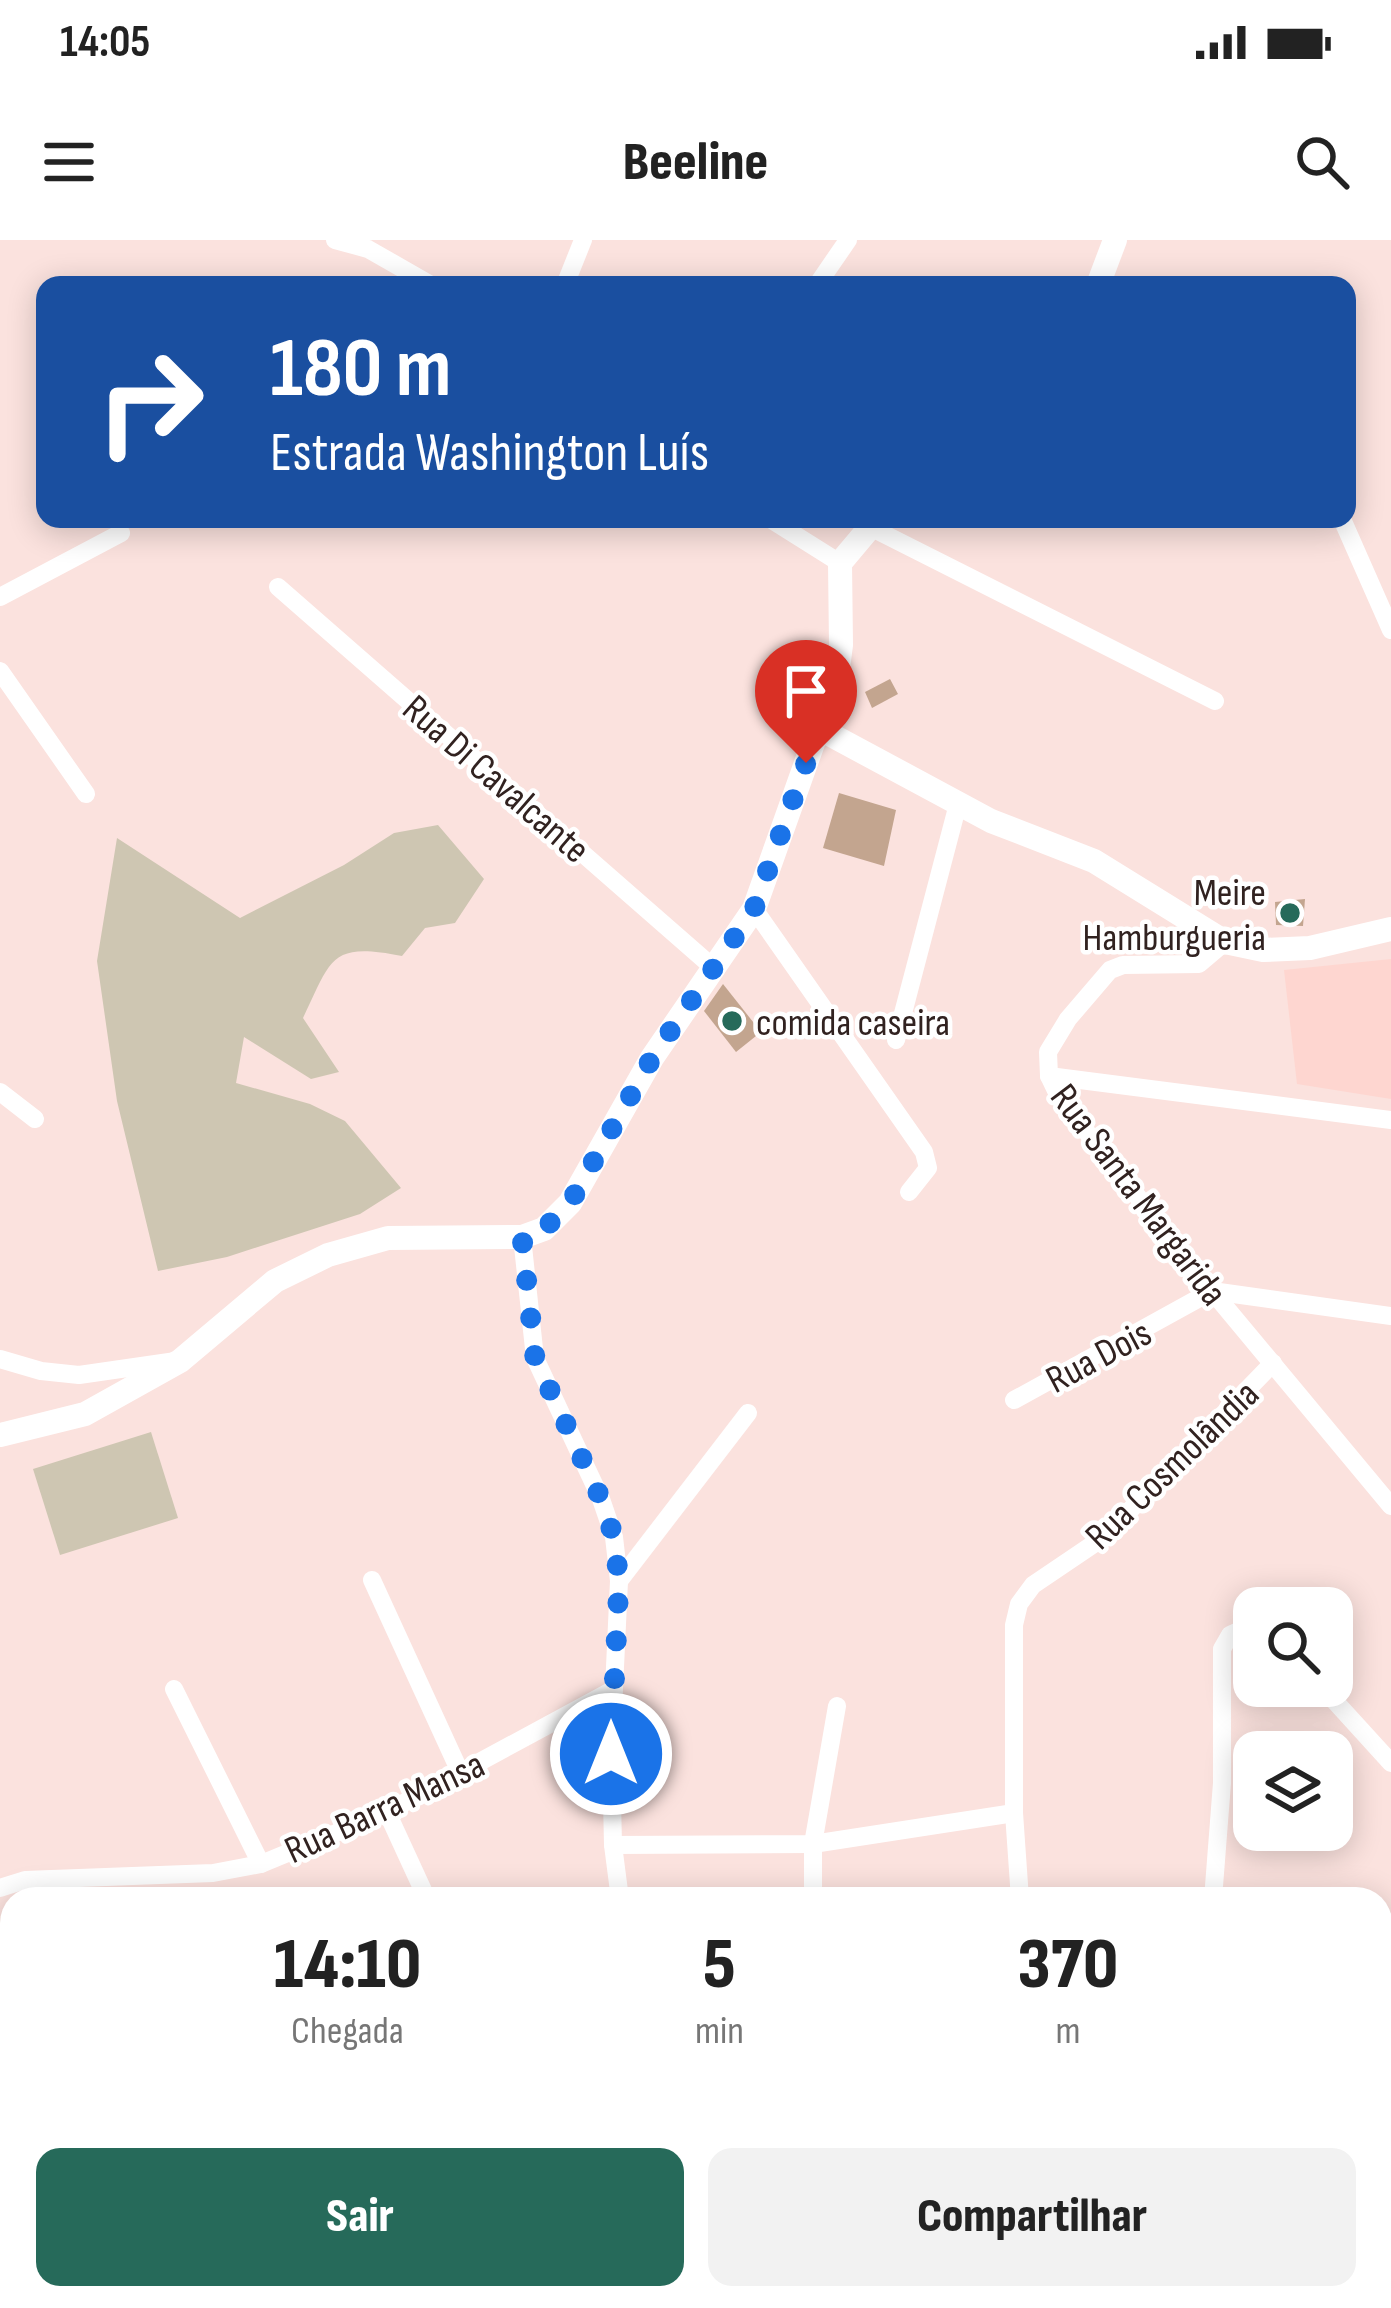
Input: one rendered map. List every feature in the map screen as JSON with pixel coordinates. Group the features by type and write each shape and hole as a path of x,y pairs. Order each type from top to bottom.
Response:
{"street":[{"path":"335,240 368,250 414,276"},
{"path":"569,276 583,240"},
{"path":"823,276 848,240"},
{"path":"1101,276 1115,240"},
{"path":"794,528 840,563"},
{"path":"0,1435 85,1414 180,1361 275,1281 328,1255 388,1238 522,1237 544,1229 570,1203 652,1058 754,909 778,832 820,729 842,645 840,563 870,528"},
{"path":"884,528 1215,701"},
{"path":"1346,528 1391,630"},
{"path":"0,597 121,533"},
{"name":"Rua Di Cavalcante","path":"278,587 716,970"},
{"path":"0,671 86,794"},
{"path":"820,729 958,804 1094,861 1225,942 1263,950 1310,949 1391,929"},
{"path":"896,1040 958,804"},
{"path":"754,909 924,1152 928,1168 909,1192"},
{"name":"Rua Santa Margarida","path":"1225,942 1199,964 1123,964 1109,970 1068,1019 1048,1052 1049,1076 1059,1096 1212,1291 1391,1506"},
{"path":"1049,1076 1391,1120"},
{"path":"0,1092 35,1119"},
{"path":"522,1237 535,1358 614,1537 619,1581 611,1691 613,1845 618,1887"},
{"path":"1212,1291 1391,1316"},
{"name":"Rua Dois","path":"1013,1400 1212,1291"},
{"path":"0,1359 41,1371 79,1375 180,1361"},
{"name":"Rua Cosmolândia","path":"1019,1887 1014,1814 1014,1624 1019,1604 1033,1585 1104,1537 1147,1497 1273,1363"},
{"path":"619,1581 748,1413"},
{"path":"372,1580 460,1772"},
{"path":"1215,1887 1222,1783 1222,1649 1233,1634"},
{"path":"174,1689 261,1864"},
{"name":"Rua Barra Mansa","path":"3,1887 26,1880 214,1873 261,1864 387,1812 611,1691"},
{"path":"813,1887 813,1844 836,1706"},
{"path":"1340,1707 1391,1763"},
{"path":"387,1812 421,1887"},
{"path":"613,1845 813,1844 1014,1814"}],"shaded area":[{"path":"438,825 484,879 455,923 425,928 402,956 360,951 336,959 328,968 303,1018 339,1072 311,1079 244,1037 236,1083 310,1104 345,1121 401,1188 360,1214 227,1257 158,1271 117,1101 97,961 117,838 240,918 344,865 394,833"},
{"path":"1391,959 1391,1099 1297,1084 1284,970"},
{"path":"151,1432 178,1518 60,1555 33,1469"}],"building":[{"path":"890,679 898,694 872,708 865,692"},
{"path":"839,793 896,810 884,866 823,848"},
{"name":"Meire Hamburgueria","path":"1305,899 1303,926 1276,925 1275,902"},
{"name":"comida caseira","path":"723,984 761,1032 736,1052 704,1011"}],"place":[{"name":"Meire Hamburgueria","path":"1290,913"},
{"name":"comida caseira","path":"732,1021"}],"route":[{"path":"611,1754 619,1581 614,1537 535,1358 522,1237 544,1229 570,1203 652,1058 754,909 806,763"}]}
